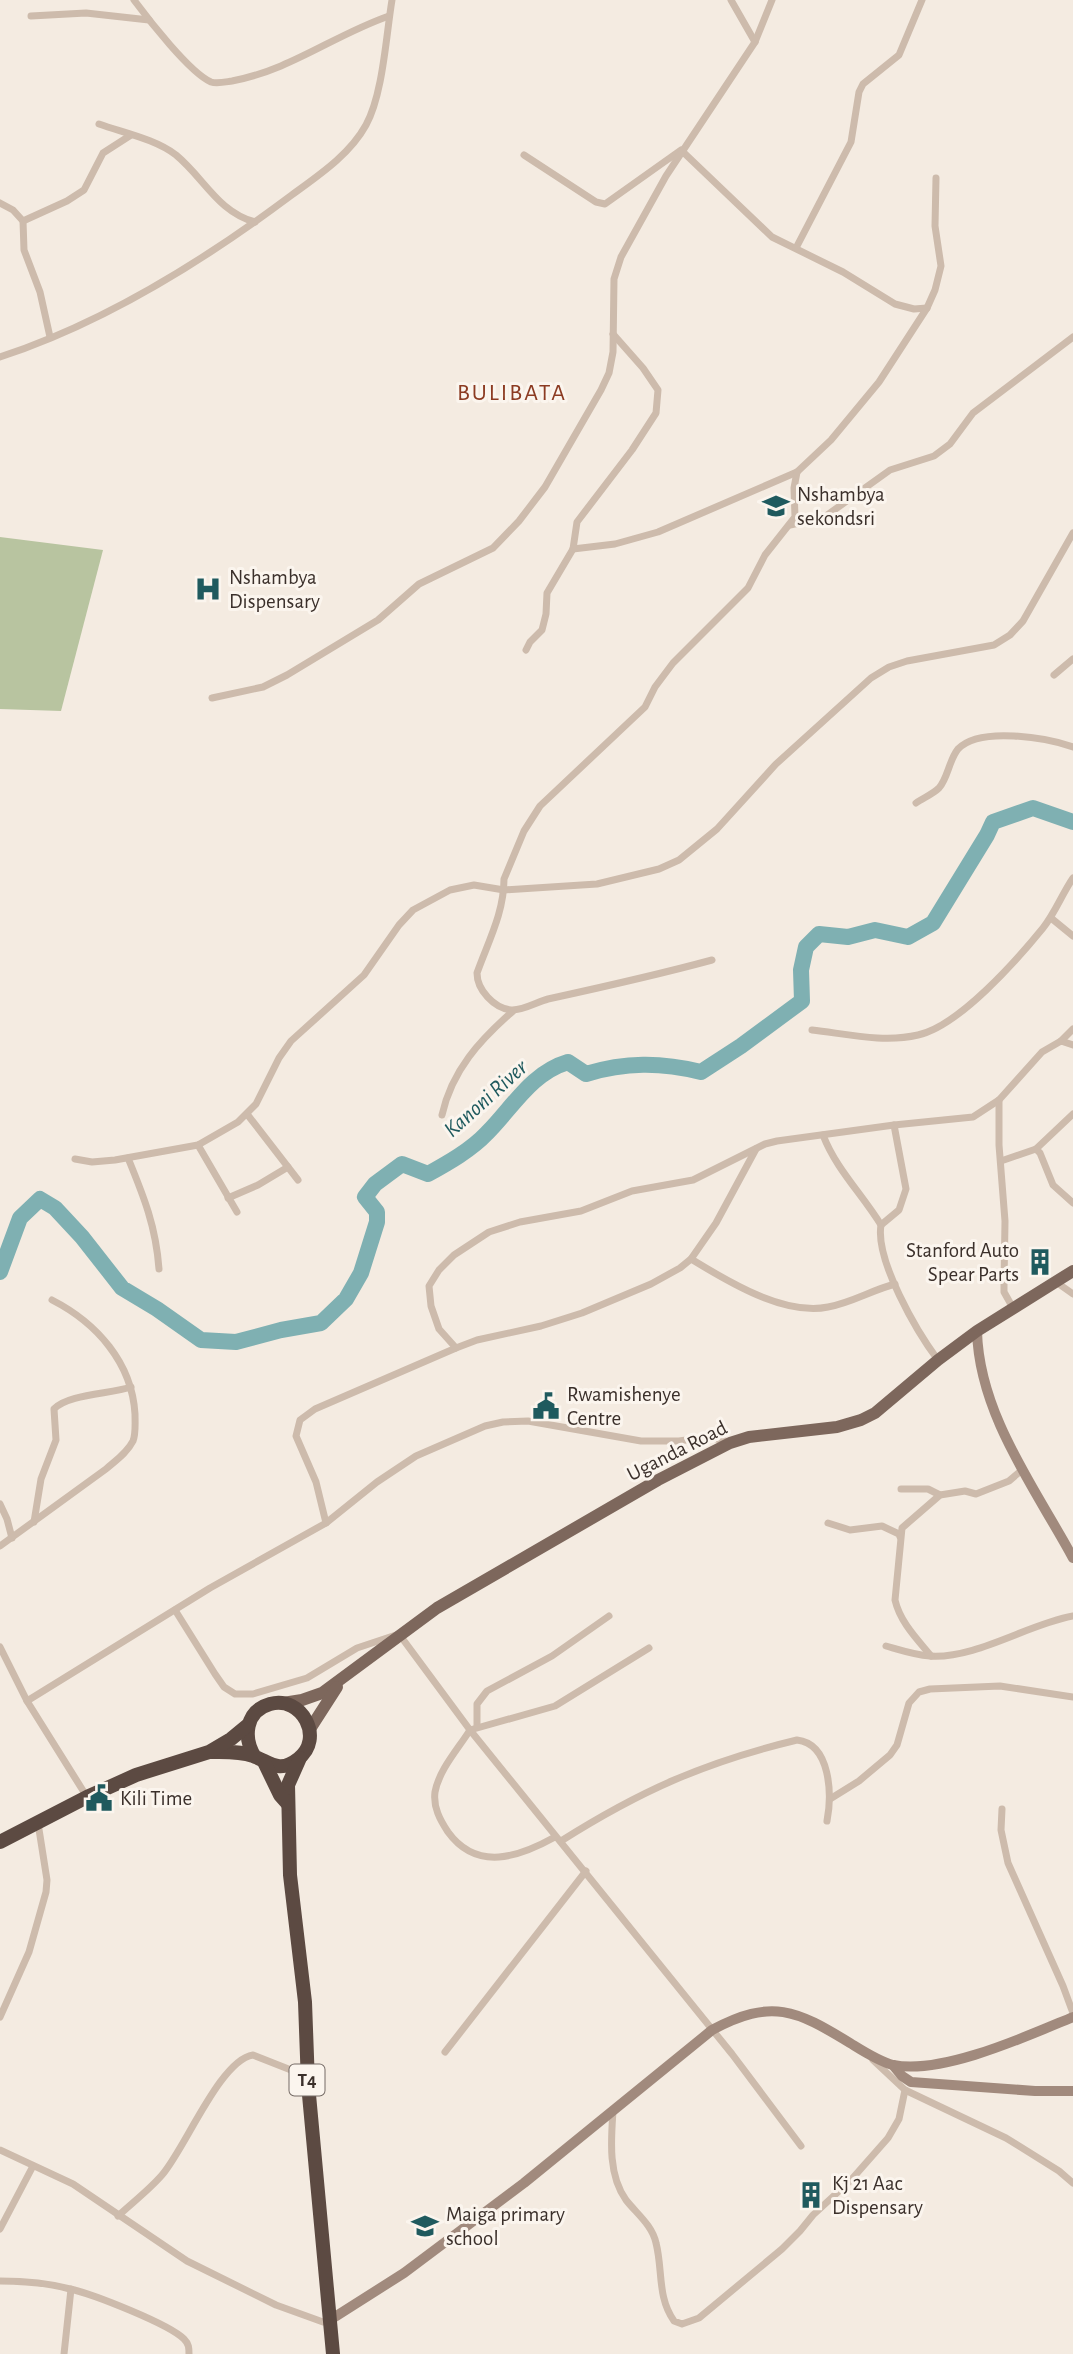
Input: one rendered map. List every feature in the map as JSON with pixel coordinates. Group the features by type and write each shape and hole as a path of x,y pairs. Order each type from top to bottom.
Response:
{"highway":[{"path":"0,1842 87,1797 136,1776 209,1752 248,1725 261,1707 283,1703 301,1712 310,1729"},
{"name":"T4","path":"248,1725 246,1736 249,1747 288,1805"},
{"name":"T4","path":"310,1729 310,1740 288,1785 290,1875 305,2002 307,2072 333,2354"},
{"path":"209,1752 235,1752 277,1766 289,1765 300,1758"}],"main road":[{"name":"Uganda Road","path":"283,1703 313,1697 344,1679 399,1634 437,1608 658,1480 730,1443 759,1436 837,1427 862,1420 890,1401 977,1331 1073,1271"},
{"name":"Uganda Road","path":"310,1729 327,1700 344,1679"}],"street":[{"path":"134,0 198,73 211,82 219,83 251,78 298,60 356,29 389,16"},
{"path":"0,357 113,308 155,285 255,222 321,173 360,135 375,102 392,0"},
{"path":"731,0 755,42"},
{"path":"212,698 263,687 287,676 378,620 419,584 486,552 507,536 545,487 601,390 611,364 614,279 621,257 683,149 755,42 772,0"},
{"path":"796,247 851,142 859,92 863,84 899,55 922,0"},
{"path":"31,16 86,12 149,20"},
{"path":"99,124 160,146 175,155 232,213 255,222"},
{"path":"23,221 67,201 84,190 103,153 131,135"},
{"path":"683,149 772,237 843,272 895,304 914,309 927,308"},
{"path":"524,155 596,202 605,204 683,149"},
{"path":"573,549 615,544 658,532 797,472 831,440 879,382 927,308 940,276 935,226 936,178"},
{"path":"0,204 13,210 23,221 24,250 40,292 50,337"},
{"path":"526,650 542,630 547,593 573,549 577,522 632,450 656,413 658,390 613,333"},
{"path":"790,525 823,518 890,470 934,456 950,444 973,413 1073,337"},
{"path":"513,1011 490,999 477,981 477,973 497,925 504,880 524,831 540,806 645,707 655,687 673,663 748,589 765,555 795,517 794,488 797,472"},
{"path":"75,1160 92,1162 128,1158 198,1146 247,1114 256,1104 279,1058 291,1041 364,975 399,925 413,910 450,890 465,886 504,890 597,884 659,869 679,860 717,829 776,764 871,678 907,660 994,645 1010,635 1023,621 1073,533"},
{"path":"1054,676 1073,659"},
{"path":"916,803 939,788 958,749 973,739 1026,737 1052,740 1073,747"},
{"path":"812,1030 876,1038 922,1034 941,1025 1001,976 1051,918 1073,878"},
{"path":"1051,918 1073,936"},
{"path":"442,1115 452,1082 464,1062 484,1038 513,1011 545,1000 642,979 712,960"},
{"path":"456,1348 439,1329 431,1306 429,1286 439,1270 454,1255 489,1232 520,1222 581,1211 632,1191 693,1180 757,1148 790,1138 973,1117 999,1100 1042,1052 1061,1041 1073,1029"},
{"path":"1061,1041 1073,1045"},
{"path":"999,1100 998,1129 1005,1221 1004,1292 1013,1308"},
{"path":"247,1114 299,1180"},
{"path":"1001,1161 1036,1149 1073,1114"},
{"path":"881,1225 899,1210 906,1189 894,1125"},
{"path":"823,1136 833,1159 881,1225 880,1241 895,1284 915,1325 938,1360"},
{"path":"198,1146 237,1212"},
{"path":"326,1523 316,1482 296,1436 300,1420 315,1409 456,1348 582,1313 680,1268 691,1259 716,1223 757,1148"},
{"path":"1036,1149 1054,1185 1073,1203"},
{"path":"128,1158 150,1213 157,1240 159,1269"},
{"path":"228,1198 258,1185 288,1167"},
{"path":"691,1259 758,1295 786,1305 808,1308 843,1304 895,1284"},
{"path":"1055,1282 1073,1294"},
{"path":"0,1546 106,1469 134,1440 131,1387 113,1350 101,1335 74,1312 52,1300"},
{"path":"977,1331 981,1373 1011,1447 1073,1558"},
{"path":"34,1522 41,1479 56,1440 54,1409 59,1404 75,1399 131,1387"},
{"path":"27,1701 234,1574 326,1523 377,1482 416,1456 485,1426 503,1422 549,1424 641,1441 679,1441 708,1437 730,1443"},
{"path":"931,1656 897,1611 895,1600 902,1528 940,1495 965,1491 976,1494 1009,1481 1024,1469"},
{"path":"901,1489 928,1489 940,1495"},
{"path":"0,1504 12,1538"},
{"path":"828,1523 850,1530 882,1526 900,1537"},
{"path":"176,1610 224,1687 235,1694 253,1694 307,1678 358,1648 399,1634 558,1839 763,2093 802,2147"},
{"path":"886,1646 931,1656 981,1647 1048,1620 1073,1615"},
{"path":"609,1616 552,1656 487,1691 477,1704 474,1728 453,1755 436,1790 435,1806 456,1843 487,1858 535,1849 693,1770 797,1740 806,1741 816,1749 826,1769 830,1799 827,1821"},
{"path":"0,1647 27,1701 87,1797"},
{"path":"474,1728 534,1714 555,1706 649,1648"},
{"path":"830,1799 859,1781 890,1755 897,1745 909,1703 919,1692 942,1688 1000,1686 1073,1697"},
{"path":"0,2150 73,2184 187,2261 276,2305 323,2322 330,2320 404,2273 524,2183 712,2030 752,2013 793,2012 865,2052 893,2064 918,2066 945,2062 1073,2015 1063,1986 1008,1863 1002,1838 1002,1809"},
{"path":"0,2017 29,1952 46,1892 47,1880 38,1822"},
{"path":"445,2052 586,1871"},
{"path":"865,2052 905,2090 1006,2138 1059,2171 1073,2183"},
{"path":"118,2216 162,2175 213,2094 237,2062 253,2056 290,2070 307,2072"},
{"path":"893,2064 902,2076 911,2082 1073,2091"},
{"path":"613,2111 612,2157 618,2186 653,2232 667,2308 674,2321 682,2325 699,2318 782,2249 813,2214 872,2157 899,2119 905,2090"},
{"path":"0,2229 33,2166"},
{"path":"0,2281 71,2289 136,2313 178,2334 187,2342 189,2354"},
{"path":"64,2354 71,2289"}],"green space":[{"path":"0,537 103,550 61,711 0,709"}],"waterway":[{"name":"Kanoni River","path":"0,1272 20,1218 40,1199 55,1208 82,1237 122,1288 201,1340 236,1342 321,1323 346,1299 361,1273 377,1222 377,1212 365,1197 375,1184 402,1164 428,1174 451,1161 481,1139 533,1082 555,1067 568,1062 586,1074 615,1067 643,1065 672,1066 701,1072 802,1001 801,970 806,947 819,934 848,937 875,930 908,937 933,923 993,822 1033,808 1073,822"}],"place":[{"name":"Nshambya sekondsri","path":"776,506"},
{"name":"Nshambya Dispensary","path":"208,589"},
{"name":"Stanford Auto Spear Parts","path":"1040,1262"},
{"name":"Rwamishenye Centre","path":"546,1406"},
{"name":"Kili Time","path":"99,1798"},
{"name":"Kj 21 Aac Dispensary","path":"811,2195"},
{"name":"Maiga primary school","path":"425,2226"}],"district":[{"name":"BULIBATA","path":"512,393"}]}
